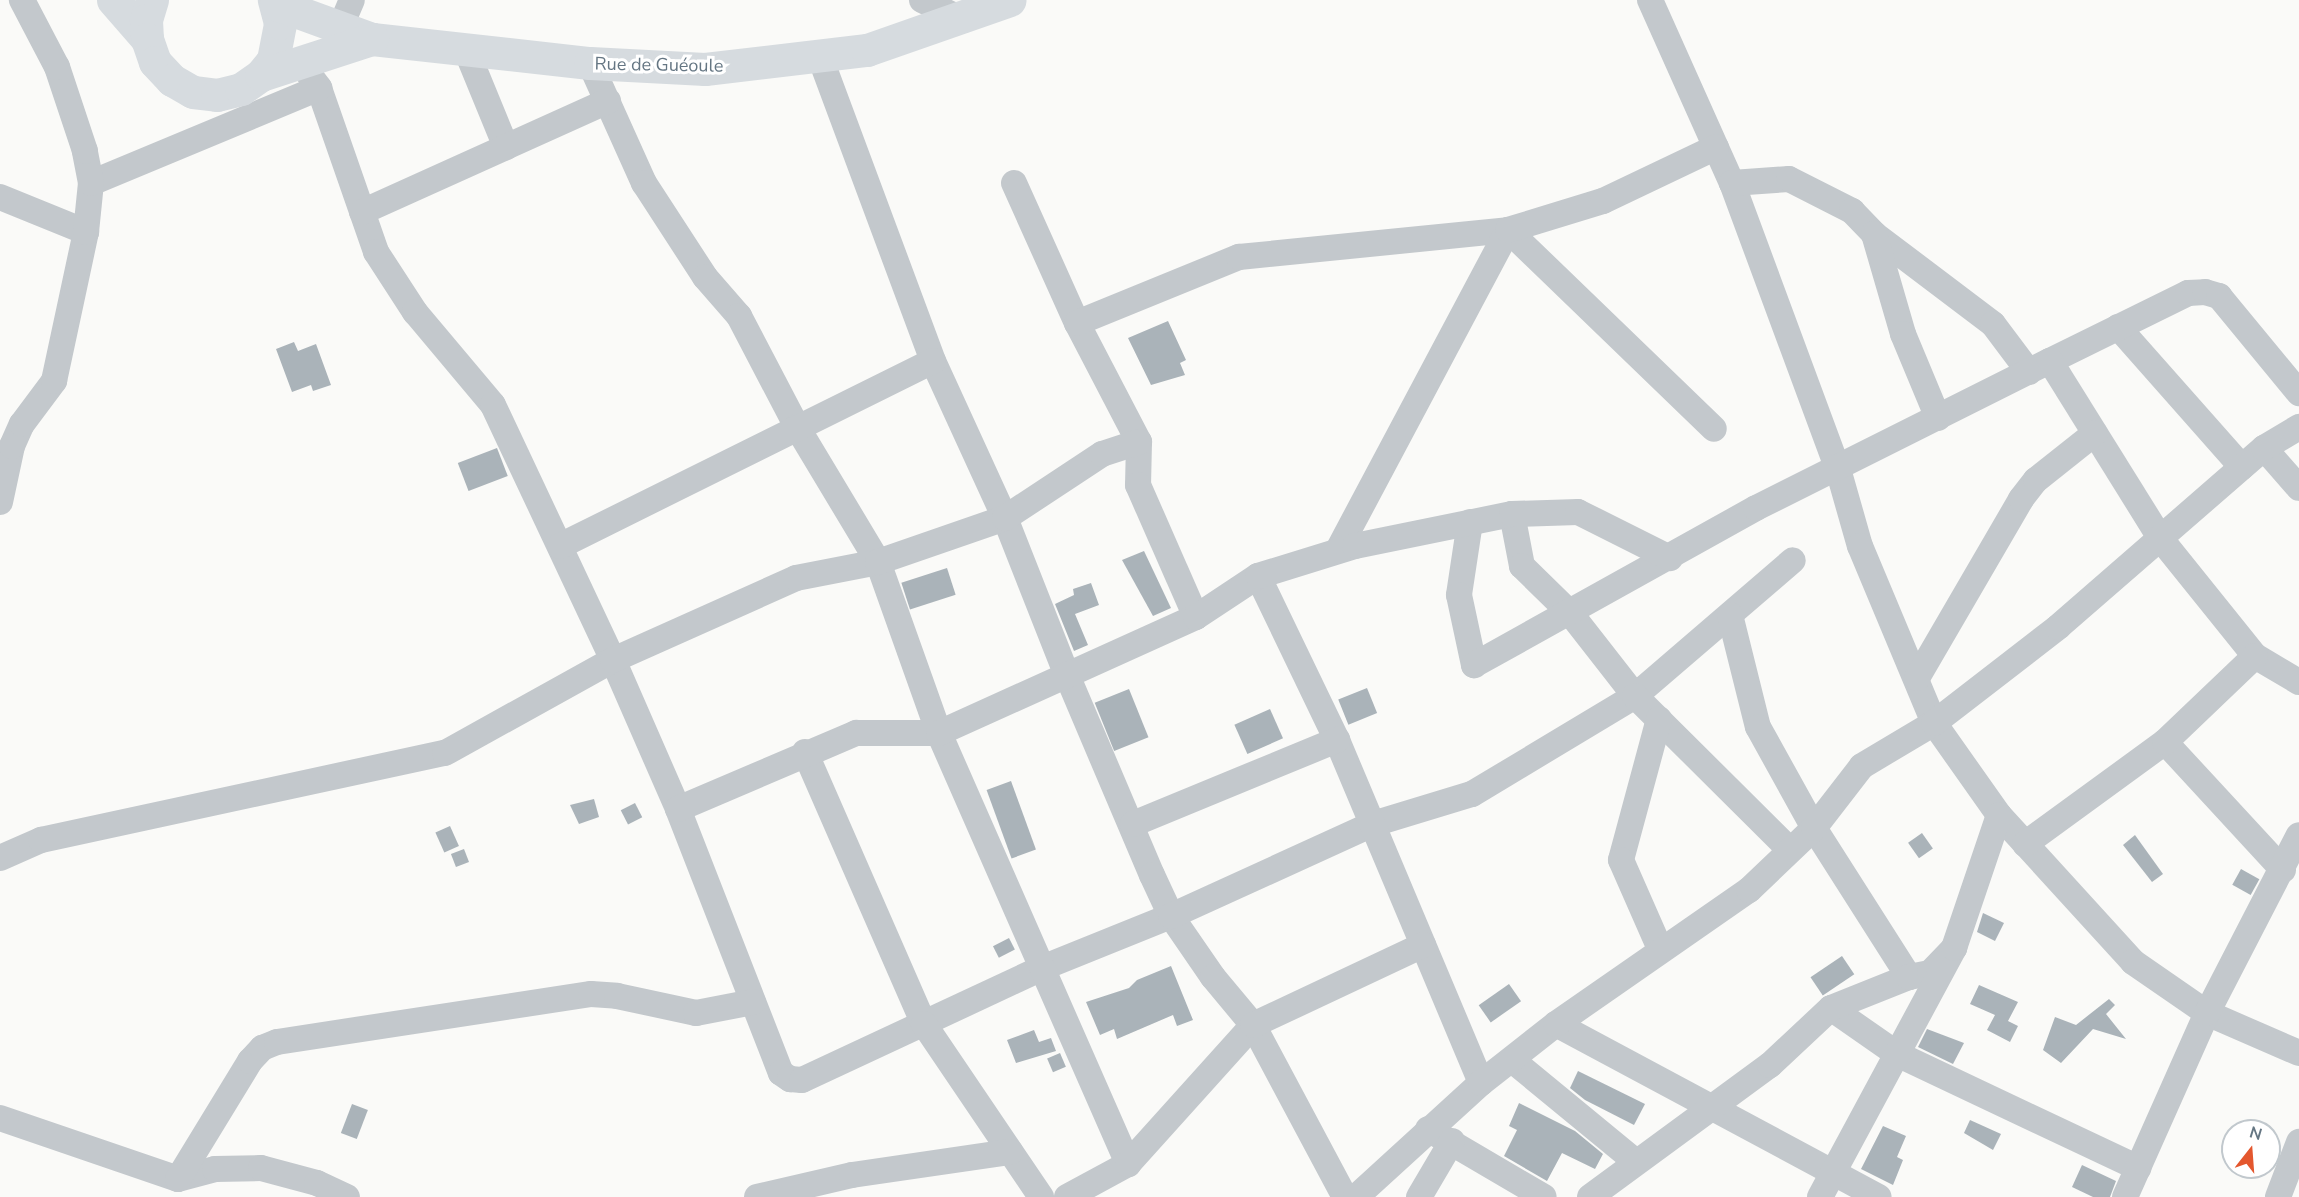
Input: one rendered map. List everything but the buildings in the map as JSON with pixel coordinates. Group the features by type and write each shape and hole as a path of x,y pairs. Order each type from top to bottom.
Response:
{"main road":[{"path":"113,0 147,39"},
{"path":"147,39 146,20 152,0"},
{"name":"Rue de Guéoule","path":"147,39 155,62 172,80 193,92 218,95 241,89 261,75 299,61 372,39 467,52 591,63 705,69 867,50 963,20 1010,0"},
{"path":"261,75 279,42 275,2"},
{"name":"Rue de Guéoule","path":"275,2 346,14 372,39"}],"street":[{"path":"0,502 12,446 22,424 54,381 86,232 91,183 85,151 57,67 22,0"},
{"path":"922,0 963,20"},
{"path":"1650,0 1732,183 1838,469 1860,546 1934,723 1999,815 2133,962 2207,1013 2299,1053"},
{"path":"467,52 506,147"},
{"path":"820,57 933,361 1005,518 1066,675 1172,916 1213,977 1253,1025 1345,1197"},
{"path":"299,61 320,88 376,252 416,312 493,405 613,660 678,809 781,1073 790,1079 802,1080 1042,968 1172,916 1373,824 1472,794 1635,696 1793,560"},
{"path":"591,63 644,183 705,278 739,316 797,427 878,562 939,732 1128,1164"},
{"path":"91,183 320,88"},
{"path":"362,212 608,101"},
{"path":"1077,323 1239,257 1508,230 1603,201 1716,147"},
{"path":"1732,183 1789,179 1852,211 1874,234 1993,324 2039,366 2095,433 2160,538 2255,656 2299,682"},
{"path":"1014,183 1077,323 1140,441 1138,485 1196,617"},
{"path":"0,197 86,232"},
{"path":"1508,230 1714,429"},
{"path":"1338,550 1508,230"},
{"path":"1874,234 1903,334 1938,418"},
{"path":"1470,522 1459,596 1474,666 1571,615 1756,508 2188,293 2219,296 2299,393"},
{"path":"2118,327 2242,467"},
{"path":"560,546 933,361"},
{"path":"1356,1197 1481,1083 1556,1024 1660,948 1737,900 1814,828 1862,766 1934,723 2058,627 2264,448 2299,427"},
{"path":"1917,678 2021,500 2036,480 2095,433"},
{"path":"0,858 64,835 445,753 613,660 796,578 878,562 1005,518 1102,454 1140,441"},
{"path":"2264,448 2299,488"},
{"path":"678,809 806,752 856,733 939,732 1196,617 1258,576 1338,550 1512,514 1578,512 1590,515 1670,558"},
{"path":"1512,514 1522,566 1571,615 1635,696 1789,849"},
{"path":"1258,576 1337,740 1481,1083"},
{"path":"1730,615 1758,727 1814,828 1909,977"},
{"path":"2025,844 2164,742 2255,656"},
{"path":"1659,719 1621,860 1660,948"},
{"path":"1133,824 1337,740"},
{"path":"2164,742 2283,870"},
{"path":"806,752 924,1023 1041,1197"},
{"path":"1820,1197 1954,948 1999,815"},
{"path":"2125,1197 2207,1013 2283,870 2299,835"},
{"path":"1067,1197 1128,1164 1253,1025 1423,945"},
{"path":"1590,1197 1635,1161 1770,1065 1832,1008 1909,977 1930,973 1954,948"},
{"path":"178,1179 249,1061 262,1048 277,1042 591,994 617,996 696,1013 753,1002"},
{"path":"1832,1008 1897,1054 2138,1168"},
{"path":"1556,1024 1879,1197"},
{"path":"1512,1060 1635,1161"},
{"path":"0,1118 178,1179 239,1165 317,1183 347,1197"},
{"path":"1428,1129 1544,1197"},
{"path":"1419,1197 1452,1141"},
{"path":"2278,1197 2299,1142"},
{"path":"757,1197 852,1175 1010,1152"}]}
